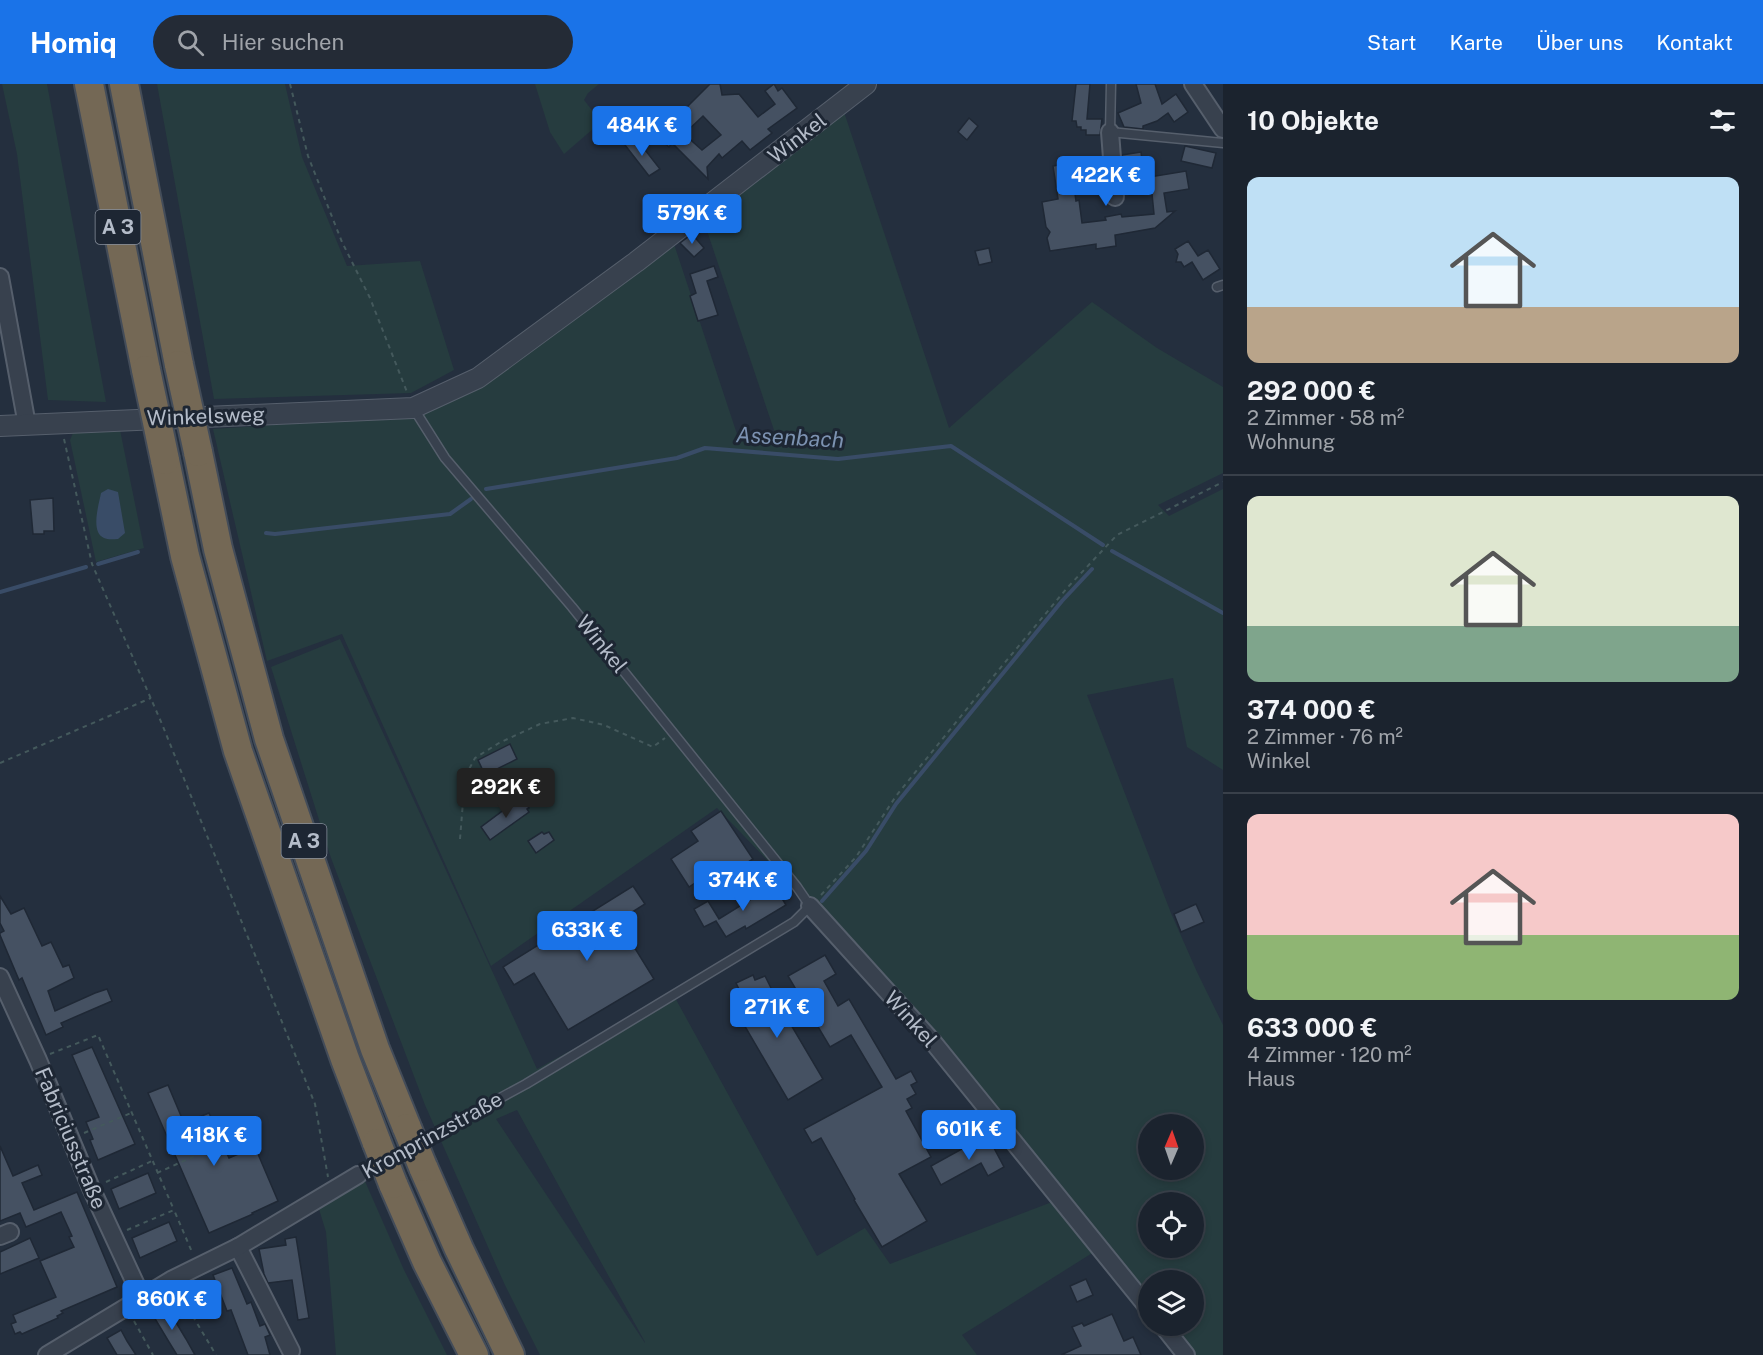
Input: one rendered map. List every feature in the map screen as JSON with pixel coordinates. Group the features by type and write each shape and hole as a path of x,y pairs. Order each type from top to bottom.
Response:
{"highway":[{"name":"A 3","path":"89,84 185,556 238,751 345,1059 393,1184 427,1262 474,1355"},
{"name":"A 3","path":"124,84 218,549 269,739 375,1050 459,1249 510,1355"}],"street":[{"name":"Winkel","path":"413,408 478,378 636,262 866,84"},
{"path":"1193,84 1223,129"},
{"path":"1110,132 1114,197"},
{"path":"0,277 27,425"},
{"name":"Winkelsweg","path":"0,426 413,408"},
{"name":"Winkel","path":"810,906 933,1042 1138,1295"},
{"name":"Fabriciusstraße","path":"0,977 38,1060 91,1188 142,1298"},
{"name":"Kronprinzstraße","path":"47,1355 171,1280 238,1246 358,1175"},
{"path":"238,1246 291,1350"},
{"path":"1171,1336 1186,1355"}],"lane":[{"path":"1111,84 1110,132 1223,143"},
{"name":"Winkel","path":"413,408 445,458 572,607 810,906"},
{"name":"Kronprinzstraße","path":"358,1175 526,1084 794,922 810,906"}],"path":[{"path":"290,84 308,156 342,242 370,297 413,408"},
{"path":"61,422 92,564 150,698 315,1104 331,1192"},
{"path":"810,906 856,857 896,796 992,678 1067,588 1110,542 1118,535 1223,482"},
{"path":"0,762 150,698"},
{"path":"460,839 465,777 475,758 499,743 540,724 573,717 604,724 652,747 672,733"},
{"path":"38,1060 98,1035 199,1265"},
{"path":"71,1139 131,1113"},
{"path":"157,1173 206,1151"},
{"path":"91,1188 152,1161"},
{"path":"113,1236 174,1210"},
{"path":"171,1280 216,1355"},
{"path":"126,1307 153,1355"}],"green space":[{"path":"2,84 47,84 106,402 48,400 17,154"},
{"path":"157,84 285,84 302,157 347,266 420,261 454,370 411,393 214,399"},
{"path":"535,84 599,84 588,93 584,100 601,122 564,154 550,132"},
{"path":"844,112 949,428 1092,302 1157,348 1223,387 1223,473 1158,505 1169,516 1223,489 1223,770 1187,747 1173,678 1087,695 1171,913 1223,1025 1223,1355 1192,1355 1177,1336 1204,1336 1204,1270 1138,1270 1138,1286 1105,1245 962,1335 977,1355 540,1355 504,1283 425,1105 331,858 271,667 340,639 537,1069 673,994 817,1256 865,1228 890,1264 1052,1202 822,917 717,808 491,966 342,634 267,661 213,429 416,416 673,241 737,434 776,436 703,219","holes":["517,1110 645,1342 645,1343 496,1119"]},
{"path":"120,430 144,548 96,562 70,440 73,433"},
{"path":"364,1179 404,1270 447,1355 336,1355 326,1232 319,1209"}],"water":[{"path":"108,489 118,492 125,533 118,539 104,538 97,530 96,517 101,493"}],"building":[{"path":"710,84 720,84 722,95 739,94 758,117 775,104 765,91 774,84 778,91 782,88 797,108 768,129 772,133 750,150 742,141 722,158 719,154 707,167 708,179 672,143 669,147 660,139 666,135 653,121 663,111 673,121","holes":["703,116 721,135 702,150 684,134"]},
{"path":"1076,84 1090,84 1087,119 1102,119 1100,135 1086,135 1086,130 1081,130 1081,127 1077,127 1076,121 1072,121"},
{"path":"1136,84 1155,84 1162,104 1176,94 1188,112 1174,122 1168,113 1157,121 1143,126 1143,129 1124,127 1118,113 1141,103"},
{"path":"969,118 978,126 967,140 958,132"},
{"path":"635,137 660,169 649,176 625,145"},
{"path":"1185,146 1216,153 1212,168 1181,161"},
{"path":"1141,152 1144,178 1186,171 1189,189 1164,193 1167,212 1175,211 1155,228 1115,235 1116,246 1096,249 1096,244 1050,251 1047,238 1050,232 1046,227 1042,202 1058,199 1053,166 1084,160 1085,171 1072,173 1082,223 1106,220 1105,217 1121,214 1122,217 1154,214 1152,194 1129,195 1128,183 1124,184 1122,155"},
{"path":"692,234 704,248 694,257 680,243"},
{"path":"1188,241 1198,256 1208,250 1220,269 1203,280 1192,262 1184,267 1181,262 1176,262 1178,254 1175,249"},
{"path":"989,248 992,262 979,265 975,251"},
{"path":"714,266 718,277 707,281 718,315 698,321 690,296 696,293 690,274"},
{"path":"53,498 54,531 33,534 30,500"},
{"path":"510,744 517,759 485,775 478,760"},
{"path":"521,797 529,808 527,809 529,812 490,840 481,827"},
{"path":"721,811 753,859 720,880 714,870 689,887 671,859 698,841 691,831"},
{"path":"542,832 544,834 549,832 554,840 536,853 528,841"},
{"path":"774,885 786,905 746,929 745,926 726,937 716,921 704,927 694,909 708,901 719,919"},
{"path":"633,886 645,904 618,921 654,979 568,1030 534,973 514,985 503,967"},
{"path":"0,896 11,914 24,908 42,946 51,942 63,967 69,965 74,978 48,991 55,1011 107,989 112,1001 61,1023 63,1027 46,1035 22,978 19,980 0,935 4,931 0,923"},
{"path":"1196,904 1204,922 1181,932 1174,914"},
{"path":"825,955 836,974 824,981 838,1006 849,999 896,1079 911,1071 917,1082 911,1085 916,1094 907,1099 912,1108 906,1111 931,1157 899,1174 927,1221 882,1247 821,1138 812,1143 804,1129 882,1087 851,1035 830,1047 788,976"},
{"path":"753,975 755,980 765,976 771,991 823,1079 788,1100 743,1023 753,1017 736,983"},
{"path":"92,1047 135,1144 98,1160 86,1122 99,1117 72,1055"},
{"path":"168,1085 184,1123 209,1113 229,1158 255,1147 278,1201 209,1233 148,1093"},
{"path":"987,1135 1004,1167 988,1176 981,1163 941,1185 931,1166"},
{"path":"0,1146 13,1176 38,1165 42,1175 22,1183 34,1210 77,1192 117,1287 61,1311 63,1313 57,1316 58,1318 22,1334 20,1332 15,1334 11,1324 16,1322 13,1315 56,1297 40,1261 74,1247 69,1237 72,1236 61,1212 26,1227 20,1213 0,1221"},
{"path":"148,1173 156,1193 119,1209 111,1189"},
{"path":"169,1222 177,1241 140,1258 132,1238"},
{"path":"296,1237 309,1318 298,1320 292,1280 268,1283 259,1249 286,1245 285,1239"},
{"path":"30,1238 39,1258 0,1274 0,1252"},
{"path":"232,1268 247,1304 251,1302 260,1326 265,1324 270,1335 265,1337 270,1355 248,1355 231,1310 227,1311 213,1275"},
{"path":"1086,1279 1093,1295 1077,1302 1070,1286"},
{"path":"165,1304 195,1355 177,1355 151,1312"},
{"path":"1112,1314 1124,1341 1133,1337 1141,1355 1061,1355 1081,1346 1072,1327 1082,1323 1084,1326"},
{"path":"121,1330 136,1355 117,1355 107,1338"}],"waterway":[{"name":"Assenbach","path":"486,489 677,458 705,448 838,459 951,446 1103,545"},
{"name":"Assenbach","path":"266,533 275,534 450,514 471,499"},
{"name":"Assenbach","path":"1112,551 1223,613"},
{"name":"Assenbach","path":"98,564 138,552"},
{"name":"Assenbach","path":"0,592 86,567"},
{"path":"822,901 866,851 896,804 1062,601 1092,569"}]}
